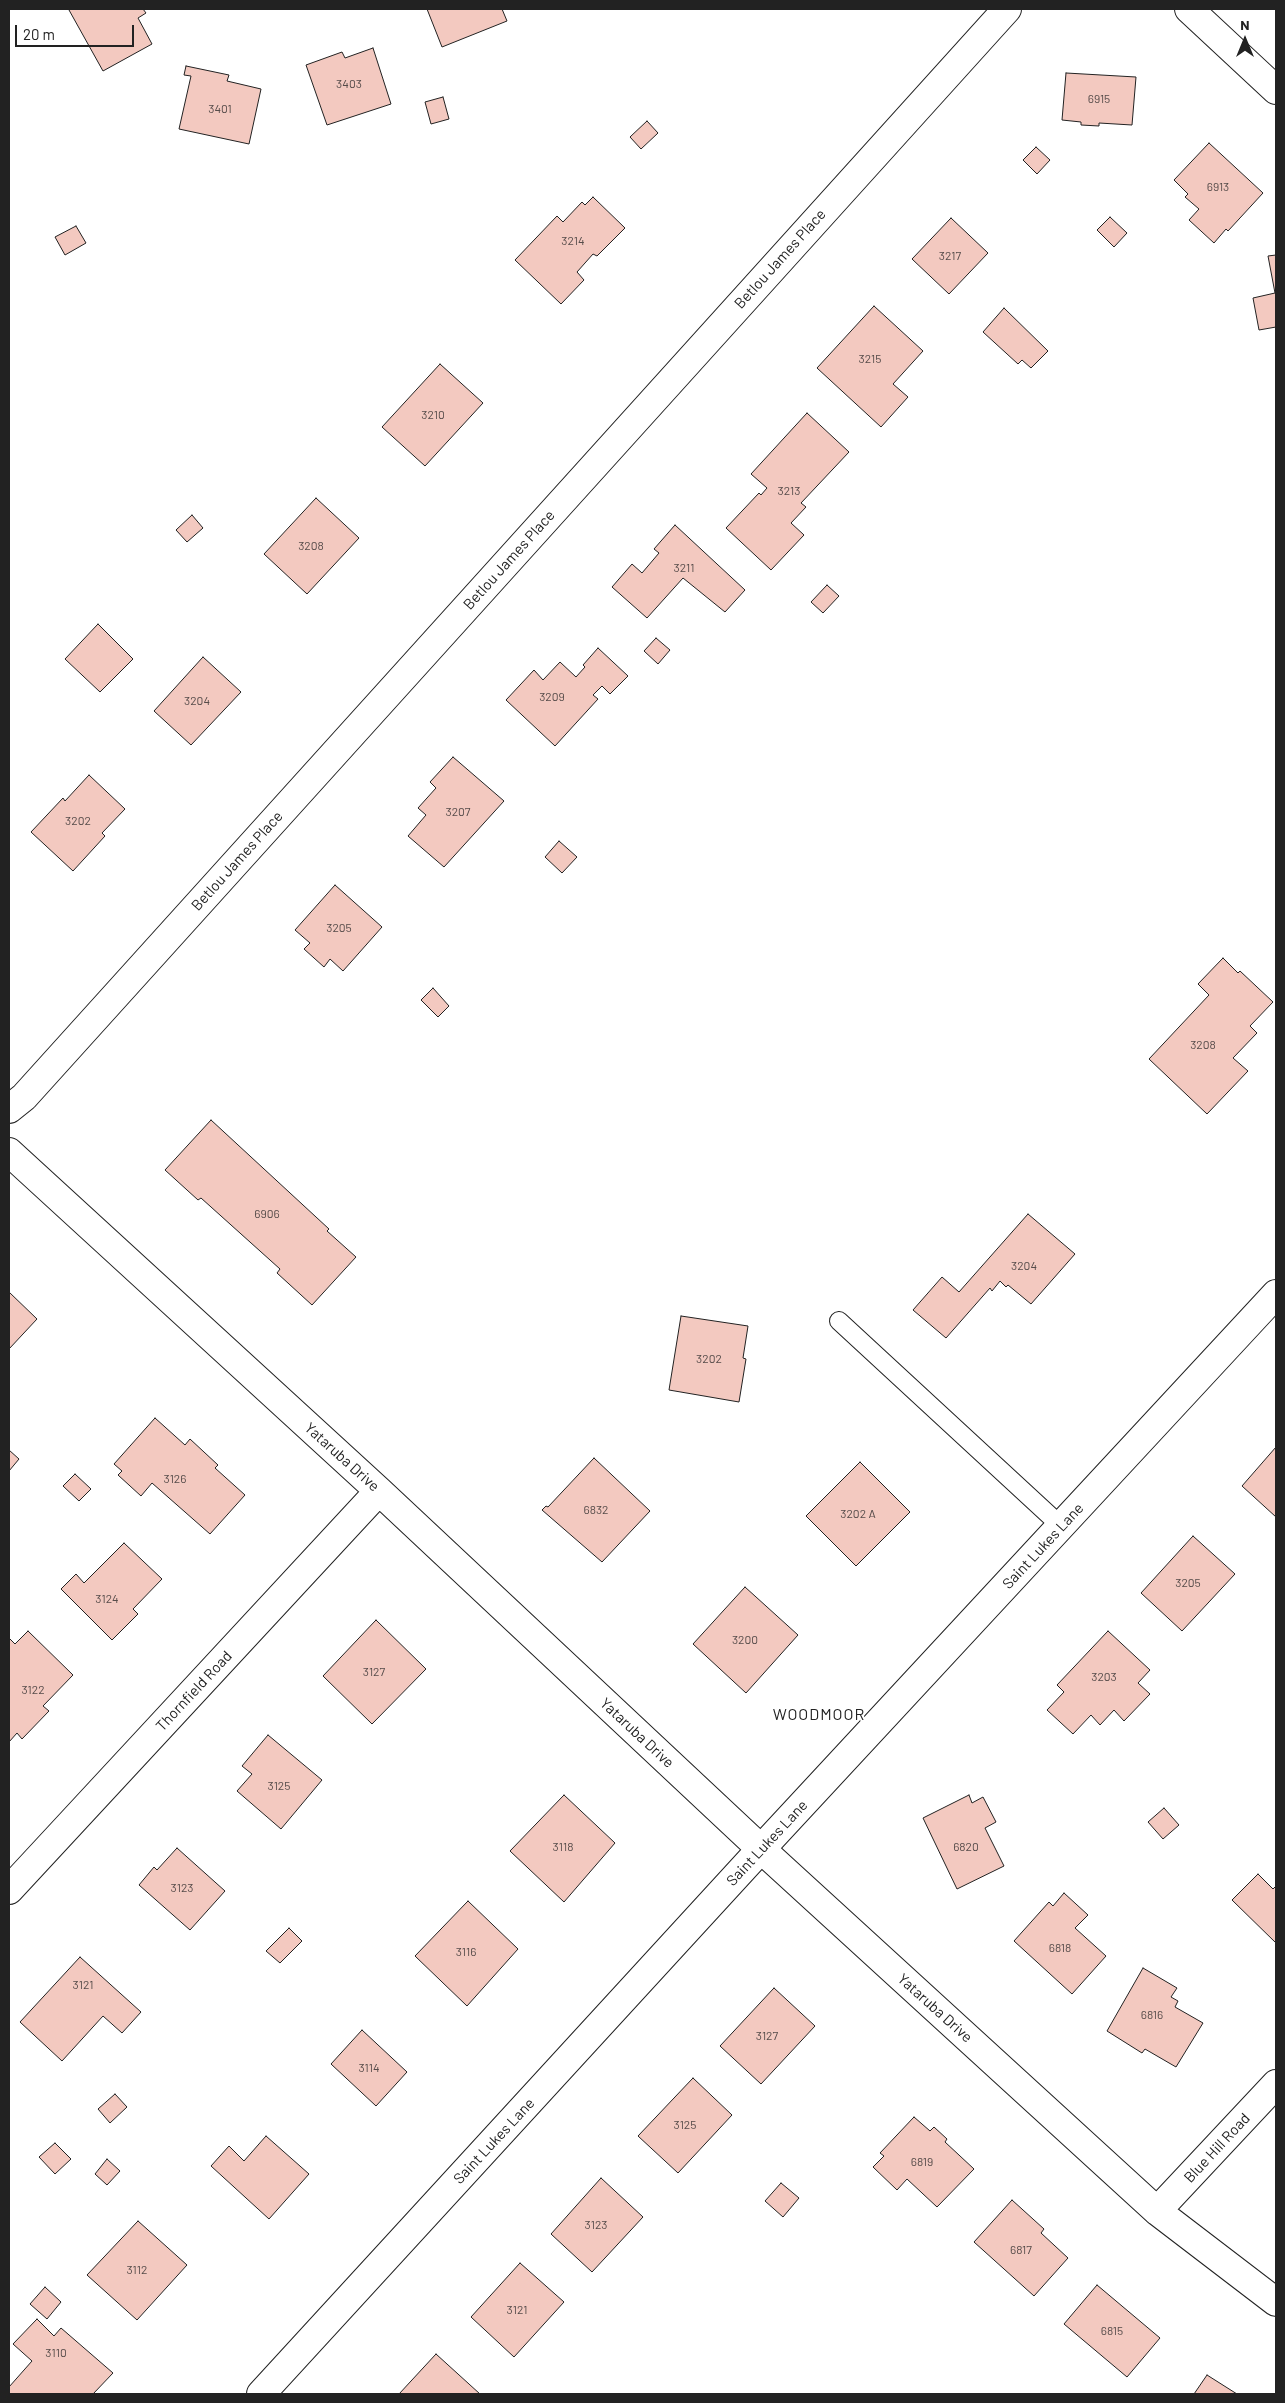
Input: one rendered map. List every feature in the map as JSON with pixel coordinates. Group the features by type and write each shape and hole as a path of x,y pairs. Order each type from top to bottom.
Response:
{"street":[{"name":"Betlou James Place","path":"9,1109 24,1097 1007,9"},
{"path":"1189,9 1276,90"},
{"name":"Yataruba Drive","path":"9,1152 379,1491 761,1849 1157,2211 1276,2302"},
{"name":"Saint Lukes Lane","path":"261,2394 761,1849 1276,1294"},
{"name":"Thornfield Road","path":"9,1890 379,1491"},
{"name":"Blue Hill Road","path":"1157,2211 1276,2084"}],"lane":[{"path":"839,1321 1061,1526"}],"building":[{"path":"143,9 146,13 138,18 152,44 103,71 69,10"},
{"path":"427,9 502,9 507,21 442,47"},
{"path":"373,48 391,104 327,125 306,65 342,52 345,58"},
{"path":"186,66 229,75 227,81 261,89 249,144 179,129 191,76 184,75"},
{"path":"1066,73 1136,77 1132,125 1099,123 1099,126 1081,125 1081,122 1062,120"},
{"path":"443,97 449,119 431,124 425,102"},
{"path":"647,121 658,133 641,149 630,137"},
{"path":"1209,143 1263,193 1228,231 1226,229 1214,243 1189,220 1199,209 1185,197 1188,194 1174,180"},
{"path":"1036,147 1050,160 1037,174 1023,160"},
{"path":"593,197 625,228 597,256 593,254 577,272 584,280 561,304 515,260 557,216 563,222 582,202 585,205"},
{"path":"1110,217 1127,233 1114,247 1097,230"},
{"path":"951,218 988,253 949,294 912,259"},
{"path":"76,226 86,243 65,255 55,237"},
{"path":"1276,255 1276,327 1259,330 1253,298 1275,293 1268,256"},
{"path":"874,306 923,351 893,384 908,397 881,427 817,368"},
{"path":"1004,308 1048,351 1031,368 1022,360 1018,364 983,332"},
{"path":"440,364 483,403 425,466 382,427"},
{"path":"807,413 849,452 801,503 806,507 791,523 804,535 771,570 726,528 759,493 761,495 767,488 751,474"},
{"path":"316,498 359,538 307,594 264,554"},
{"path":"192,515 203,528 187,542 176,530"},
{"path":"675,525 745,590 725,612 683,578 647,618 612,587 632,564 642,573 659,553 654,549"},
{"path":"827,585 839,596 823,613 811,602"},
{"path":"98,624 133,659 100,692 65,659"},
{"path":"656,638 670,650 658,664 644,651"},
{"path":"598,648 628,676 610,694 602,686 593,695 598,699 555,746 506,700 534,670 543,680 560,662 576,677 585,667 583,665"},
{"path":"203,657 241,692 191,745 154,711"},
{"path":"453,757 504,801 444,867 408,836 426,815 418,808 436,788 430,782"},
{"path":"89,775 125,809 102,833 105,836 73,871 31,832 63,798 65,801"},
{"path":"559,841 577,857 562,873 545,857"},
{"path":"335,885 382,927 343,971 330,959 324,967 304,949 310,943 295,930"},
{"path":"1223,958 1273,1002 1250,1026 1257,1033 1233,1058 1248,1071 1207,1114 1149,1059 1209,995 1198,984"},
{"path":"433,988 449,1006 438,1017 421,1000"},
{"path":"211,1120 329,1229 327,1231 356,1257 312,1305 277,1273 280,1269 201,1198 198,1200 165,1170"},
{"path":"1028,1214 1075,1254 1031,1304 1008,1285 1006,1287 1000,1281 992,1291 990,1288 946,1338 913,1310 942,1277 959,1292"},
{"path":"9,1292 37,1319 9,1349"},
{"path":"681,1316 748,1326 743,1358 746,1359 739,1402 669,1390"},
{"path":"155,1418 185,1445 190,1439 218,1465 215,1468 245,1495 210,1534 152,1483 141,1496 118,1475 122,1471 114,1464"},
{"path":"1276,1447 1276,1517 1242,1486"},
{"path":"9,1450 19,1459 9,1471"},
{"path":"594,1458 650,1511 602,1562 542,1510 546,1506 548,1507"},
{"path":"860,1462 910,1512 856,1566 806,1516"},
{"path":"75,1474 91,1489 79,1501 63,1486"},
{"path":"1193,1536 1235,1574 1182,1631 1141,1593"},
{"path":"124,1543 162,1579 133,1609 138,1614 112,1640 61,1589 76,1574 84,1583"},
{"path":"745,1587 798,1635 746,1693 693,1644"},
{"path":"376,1620 426,1669 372,1724 323,1676"},
{"path":"28,1631 73,1675 43,1706 49,1711 22,1739 17,1733 9,1742 9,1638 15,1644"},
{"path":"1108,1631 1150,1670 1138,1683 1150,1694 1124,1721 1114,1710 1100,1725 1091,1715 1073,1734 1047,1710 1064,1692 1057,1685"},
{"path":"268,1735 322,1780 281,1829 237,1791 252,1774 242,1766"},
{"path":"564,1795 615,1843 564,1902 510,1851"},
{"path":"969,1795 972,1803 983,1797 996,1822 985,1828 1004,1866 957,1889 923,1818"},
{"path":"1164,1808 1179,1825 1163,1839 1148,1822"},
{"path":"177,1848 225,1891 190,1930 139,1885 154,1867 157,1870"},
{"path":"1258,1874 1273,1889 1276,1886 1276,1943 1232,1900"},
{"path":"1064,1893 1088,1915 1075,1928 1106,1956 1072,1994 1014,1941 1049,1902 1053,1906"},
{"path":"468,1901 518,1949 467,2006 415,1956"},
{"path":"289,1928 302,1941 280,1963 266,1951"},
{"path":"80,1957 141,2012 122,2033 103,2016 62,2061 20,2022"},
{"path":"1143,1968 1177,1988 1171,1997 1178,2001 1175,2007 1203,2023 1176,2067 1145,2049 1142,2053 1107,2031"},
{"path":"774,1988 815,2026 761,2084 720,2046"},
{"path":"362,2030 407,2072 376,2106 331,2064"},
{"path":"693,2078 732,2115 678,2173 638,2136"},
{"path":"115,2094 127,2107 110,2123 98,2109"},
{"path":"914,2117 930,2131 934,2127 947,2139 945,2142 974,2169 937,2207 907,2179 897,2190 873,2167 884,2156 880,2153"},
{"path":"266,2136 309,2174 269,2219 211,2166 229,2146 244,2161"},
{"path":"55,2143 71,2159 55,2174 39,2157"},
{"path":"107,2159 120,2171 107,2185 95,2174"},
{"path":"601,2178 643,2217 592,2272 551,2234"},
{"path":"781,2183 799,2198 783,2217 765,2201"},
{"path":"1012,2200 1044,2229 1041,2233 1068,2258 1034,2296 974,2242"},
{"path":"138,2221 187,2265 137,2320 87,2275"},
{"path":"520,2263 564,2302 514,2357 471,2317"},
{"path":"1097,2285 1160,2338 1127,2377 1064,2324"},
{"path":"45,2287 61,2302 47,2319 30,2304"},
{"path":"37,2319 54,2336 61,2328 113,2373 93,2394 9,2394 9,2387 32,2361 13,2344"},
{"path":"436,2354 480,2394 399,2394"},
{"path":"1207,2375 1237,2394 1194,2394"}],"district":[{"name":"WOODMOOR","path":"819,1715"}]}
